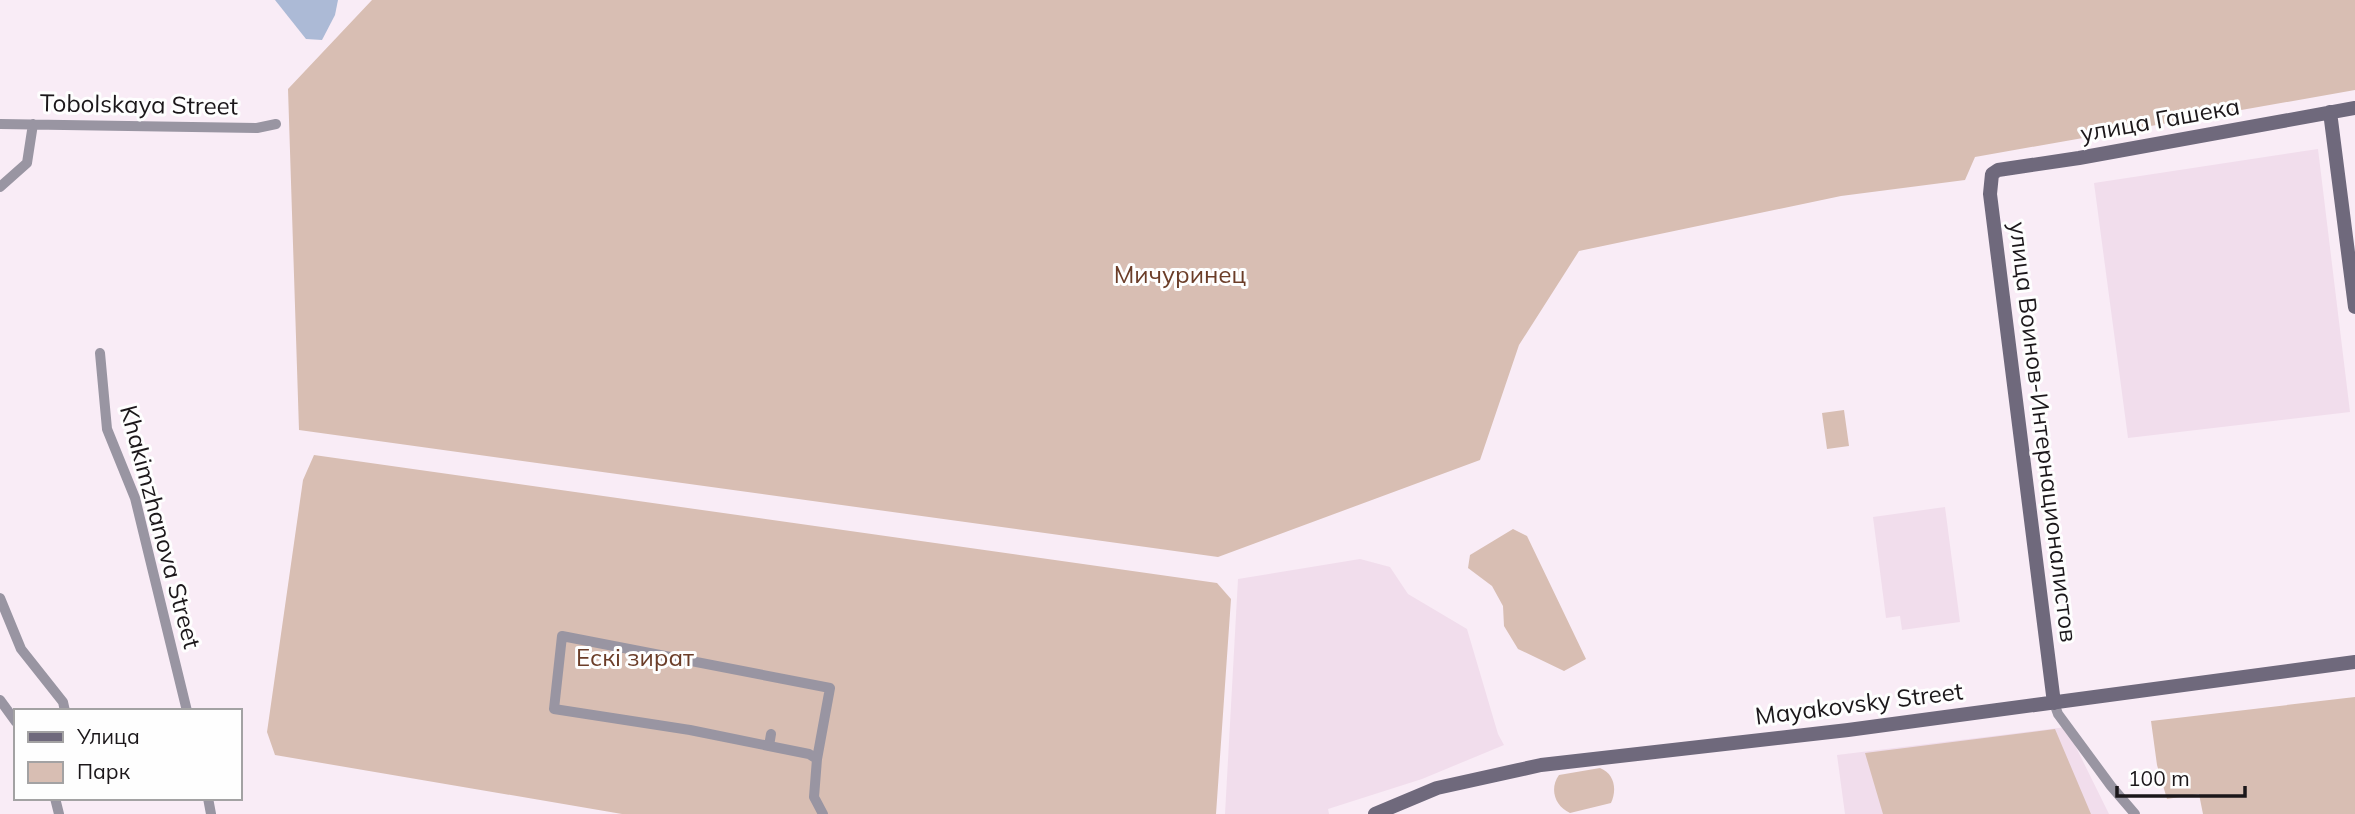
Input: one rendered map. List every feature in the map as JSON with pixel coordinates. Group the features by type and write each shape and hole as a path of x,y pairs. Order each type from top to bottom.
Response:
{"main road":[{"name":"улица Гашека","path":"1998,170 2355,108"},
{"path":"2330,112 2355,307"},
{"name":"улица Воинов-Интернационалистов","path":"1998,170 1992,174 1990,194 2054,703"},
{"name":"Mayakovsky Street","path":"1375,814 1437,788 1541,765 1848,730 2355,662"}],"street":[{"name":"Tobolskaya Street","path":"0,124 257,128 276,124"},
{"path":"0,187 27,163 33,124"},
{"name":"Khakimzhanova Street","path":"100,353 107,429 135,498 187,709"},
{"path":"0,598 21,649 63,702 65,709"},
{"path":"817,759 809,754 690,730 554,709 562,636 830,688 817,759 814,797 823,814"},
{"path":"0,700 14,719"},
{"path":"2054,703 2058,714 2135,814"},
{"path":"769,746 771,734"}],"shaded area":[{"path":"2318,149 2350,412 2128,438 2094,183"},
{"path":"1945,507 1960,622 1902,630 1900,616 1886,618 1873,517"},
{"path":"1360,559 1390,567 1408,594 1467,629 1498,734 1504,745 1422,779 1328,809 1329,814 1225,814 1238,579"},
{"path":"2066,727 2109,814 1845,814 1837,755"}],"green space":[{"name":"Мичуринец","path":"372,0 2355,0 2355,90 1975,157 1965,180 1841,196 1579,251 1519,345 1480,460 1218,557 299,430 288,89"},
{"path":"1844,410 1849,446 1827,449 1822,413"},
{"name":"Ескі зират","path":"314,455 1217,583 1231,599 1216,814 622,814 275,755 267,732 303,480"},
{"path":"1513,529 1527,536 1586,659 1564,671 1518,649 1504,626 1503,606 1492,586 1468,568 1470,555"},
{"path":"2355,697 2355,814 2203,814 2199,794 2167,799 2157,765 2151,721"},
{"path":"2055,729 2091,814 1883,814 1865,753"},
{"path":"1600,768 1612,778 1614,793 1611,803 1570,813 1557,802 1554,786 1559,775"}],"water":[{"path":"275,0 338,0 335,15 322,40 306,39"}]}
